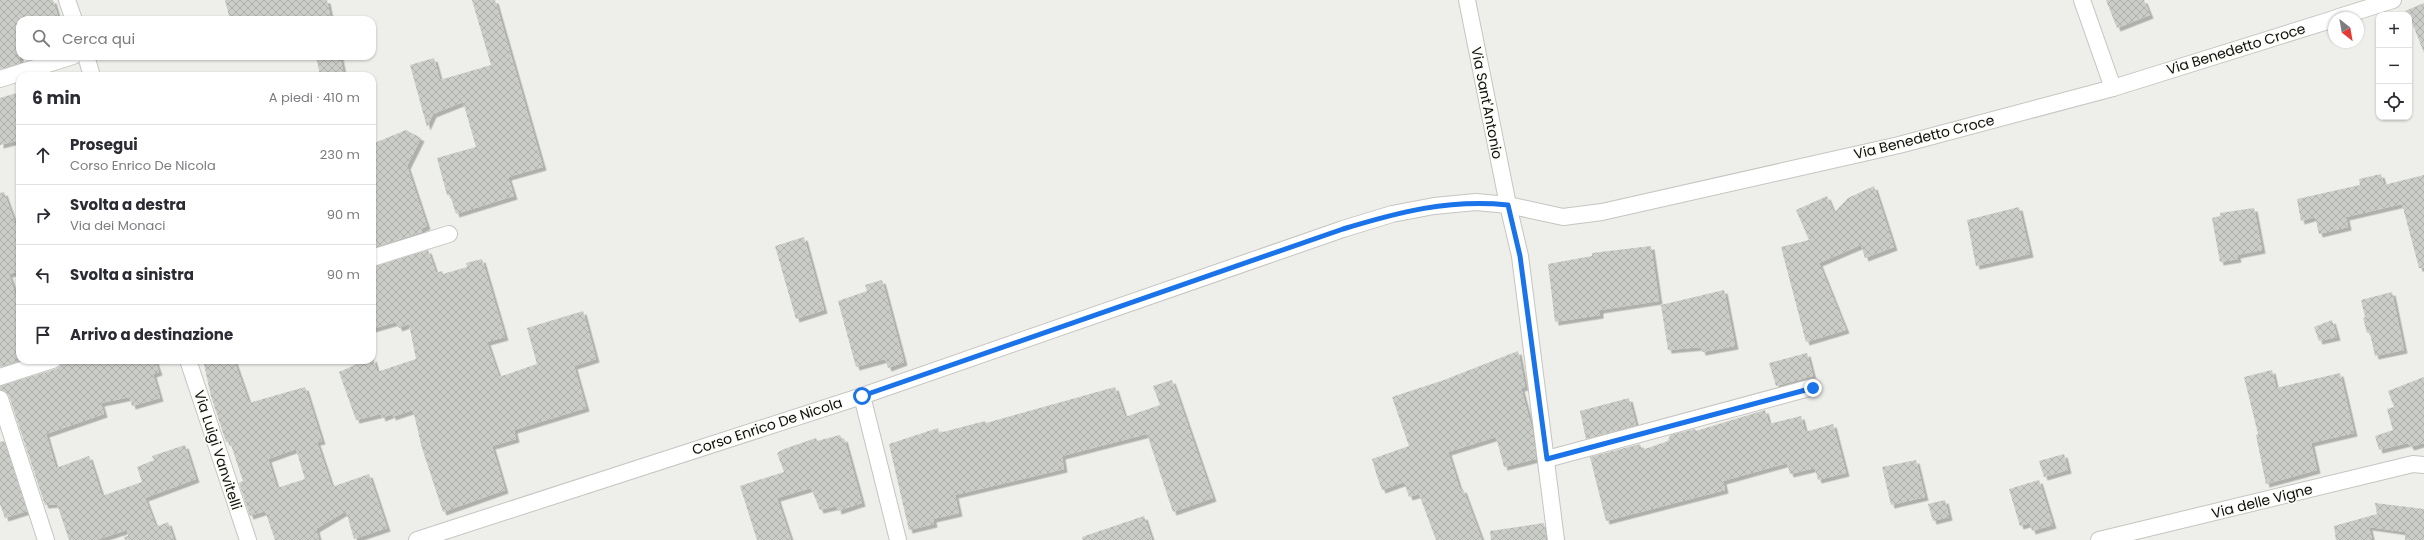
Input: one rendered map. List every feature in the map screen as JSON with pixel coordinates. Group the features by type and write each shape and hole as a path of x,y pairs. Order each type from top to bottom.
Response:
{"street":[{"path":"67,0 73,16"},
{"name":"Via Sant'Antonio","path":"1467,0 1508,205 1520,256 1547,459 1556,540"},
{"path":"2082,0 2113,88"},
{"name":"Via Benedetto Croce","path":"2354,12 2393,0"},
{"name":"Via Benedetto Croce","path":"1508,205 1563,217 1602,212 1899,145 2113,88 2328,20"},
{"path":"22,72 60,60"},
{"path":"87,60 91,72"},
{"path":"0,79 16,74"},
{"name":"Corso Enrico De Nicola","path":"417,540 862,396 1343,229 1392,214 1434,206 1476,202 1508,205"},
{"path":"376,257 449,234"},
{"path":"0,377 41,364"},
{"name":"Via Luigi Vanvitelli","path":"189,364 248,540"},
{"path":"1547,459 1813,388"},
{"path":"862,396 898,540"},
{"path":"0,399 46,540"},
{"name":"Via delle Vigne","path":"2099,540 2413,464 2424,465"}],"building":[{"path":"0,0 53,0 58,16 16,16 16,60 20,60 20,63 0,69"},
{"path":"225,0 327,0 330,16 229,16"},
{"path":"472,0 495,0 543,167 508,177 514,196 456,214 450,195 447,195 437,158 476,147 463,102 433,114 427,127 410,65 434,58 440,80 491,65"},
{"path":"2106,0 2144,0 2150,15 2117,28"},
{"path":"2424,3 2424,53 2412,23 2412,12 2405,11"},
{"path":"317,60 341,60 343,72 319,72"},
{"path":"16,93 16,141 0,145 0,98"},
{"path":"406,130 421,138 407,166 427,226 421,229 422,232 376,247 376,223 376,142"},
{"path":"2381,174 2384,185 2424,175 2424,268 2419,268 2402,204 2346,217 2348,227 2319,234 2315,217 2301,221 2297,199 2360,185 2359,179"},
{"path":"1874,186 1894,247 1865,258 1861,245 1819,263 1846,330 1806,342 1781,247 1809,240 1796,210 1827,196 1834,213 1848,198"},
{"path":"4,192 16,226 16,272 9,274 16,297 16,362 0,367 0,193"},
{"path":"2019,207 2030,254 1976,266 1967,220"},
{"path":"2254,208 2262,250 2237,255 2238,259 2220,262 2212,218 2220,216 2220,213"},
{"path":"804,237 824,310 796,319 775,246"},
{"path":"1651,246 1659,301 1600,310 1600,315 1555,322 1548,264 1592,256 1592,253"},
{"path":"428,250 436,273 442,271 443,274 467,267 466,263 482,259 505,337 487,342 499,377 537,364 527,328 583,311 596,359 574,366 586,408 514,430 516,439 492,446 505,490 443,512 422,448 413,410 392,417 392,414 382,418 381,414 356,420 339,372 357,364 375,364 377,372 416,359 409,324 399,328 396,322 376,328 376,266"},
{"path":"882,280 904,362 888,368 885,359 856,367 838,301 867,291 865,285"},
{"path":"1724,290 1735,346 1702,352 1701,347 1668,350 1661,305"},
{"path":"2392,292 2404,350 2375,356 2370,333 2367,333 2363,318 2365,317 2361,300"},
{"path":"2332,320 2337,337 2319,341 2314,327"},
{"path":"1518,351 1525,387 1521,388 1532,429 1536,459 1504,467 1496,437 1448,452 1460,490 1463,489 1482,540 1436,540 1419,494 1409,497 1404,482 1382,490 1377,476 1372,459 1409,446 1392,397 1444,380"},
{"path":"1807,353 1813,376 1776,386 1769,363"},
{"path":"61,364 156,364 159,372 153,374 160,398 132,406 130,397 101,403 104,414 46,434 56,468 89,456 102,496 142,482 137,467 154,460 152,456 185,445 196,479 145,498 156,527 168,522 174,540 125,540 124,537 128,536 127,530 96,540 69,540 57,504 45,505 9,396 6,392 0,390 0,386 56,369"},
{"path":"204,364 235,364 249,403 305,387 322,441 317,442 332,487 369,474 387,528 354,539 346,511 316,529 319,540 275,540 265,511 250,516 239,483 243,481 230,442 226,442 211,396","holes":["296,449 305,479 277,488 268,459"]},
{"path":"2272,370 2276,388 2340,373 2354,433 2311,443 2317,470 2266,484 2256,435 2258,434 2244,377"},
{"path":"2424,377 2424,443 2411,447 2408,443 2379,450 2375,436 2393,430 2387,409 2394,407 2388,391"},
{"path":"1172,380 1213,498 1173,512 1147,434 1062,456 1064,469 955,495 959,513 933,519 934,524 909,530 889,444 938,428 939,433 985,421 986,423 1115,387 1125,417 1160,405 1153,386"},
{"path":"1629,398 1636,425 1586,439 1580,411"},
{"path":"1765,410 1769,424 1801,416 1805,432 1833,424 1846,473 1818,480 1815,468 1790,474 1787,463 1723,481 1725,490 1606,521 1590,457 1640,444 1642,450 1668,441 1670,435 1695,429 1696,431"},
{"path":"840,435 842,439 844,438 862,503 838,511 837,506 820,510 811,488 777,498 791,540 757,540 740,486 784,472 777,453 784,449 816,438 817,441"},
{"path":"4,441 27,511 5,518 0,504 0,442"},
{"path":"2064,454 2068,470 2044,477 2039,461"},
{"path":"1916,460 1925,497 1891,505 1882,467"},
{"path":"2039,480 2053,525 2032,531 2030,523 2020,526 2009,489"},
{"path":"1945,500 1949,517 1933,521 1928,504"},
{"path":"2375,503 2424,509 2424,540 2405,540 2405,532 2369,527 2372,540 2336,540 2334,526 2377,514"},
{"path":"1144,516 1152,540 1083,540 1082,537"},
{"path":"1544,523 1546,540 1491,540 1490,531"}],"route":[{"path":"862,396 1151,297 1343,229 1392,214 1434,206 1476,202 1508,205 1520,256 1547,459 1813,388"}]}
